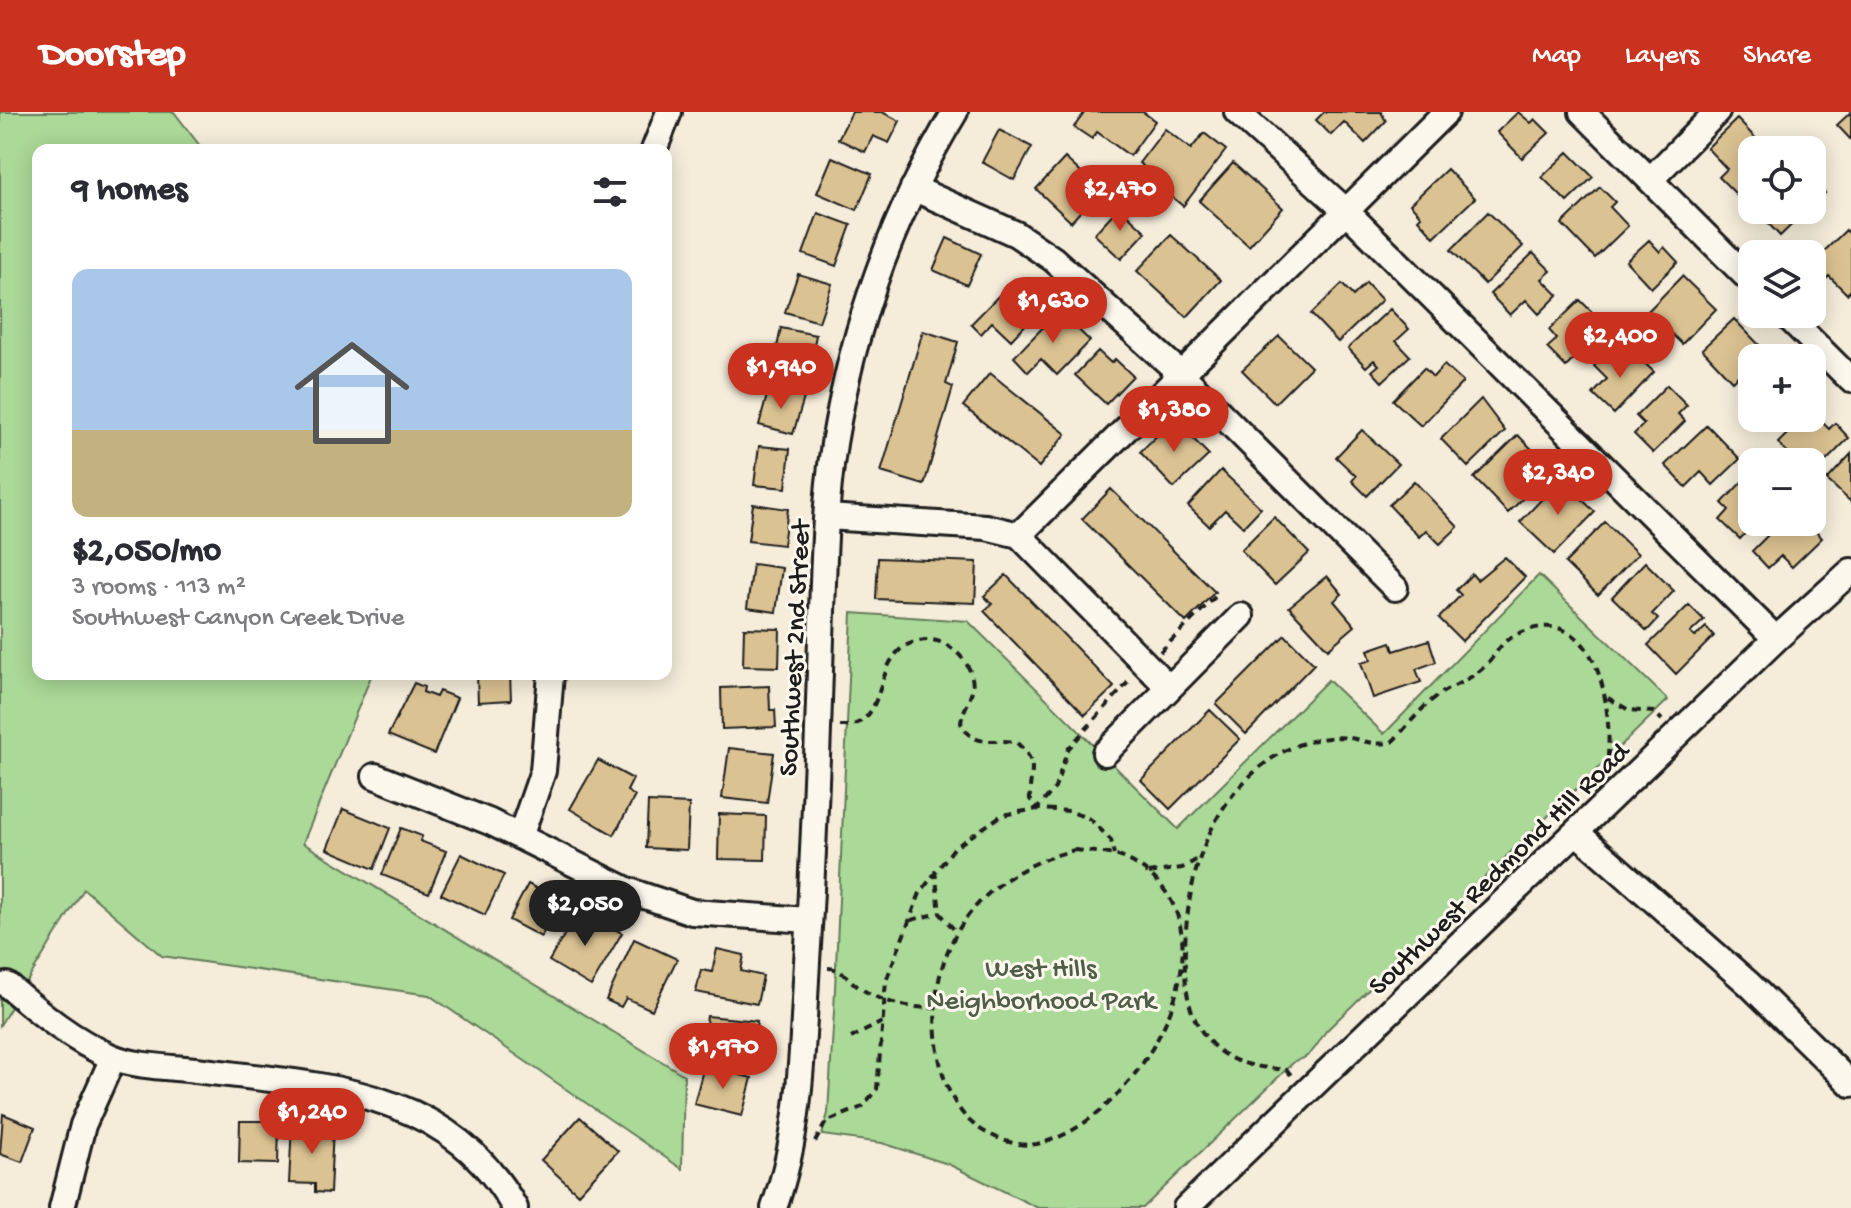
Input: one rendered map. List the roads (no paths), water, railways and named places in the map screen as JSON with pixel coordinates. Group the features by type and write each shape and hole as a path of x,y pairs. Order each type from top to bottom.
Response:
{"street":[{"path":"656,144 669,112"},
{"name":"Southwest 2nd Street","path":"774,1208 792,1144 807,967 827,517 837,422 862,322 913,188 955,112"},
{"path":"1237,112 1346,211 1776,639"},
{"path":"1019,535 1446,112"},
{"path":"1582,112 1738,268"},
{"path":"1650,180 1717,112"},
{"path":"913,188 1016,234 1053,259 1181,374 1395,588"},
{"path":"1799,328 1851,380"},
{"path":"827,517 986,527 1019,535 1169,688"},
{"name":"Southwest Redmond Hill Road","path":"1186,1208 1776,639 1851,571"},
{"path":"1105,753 1241,616"},
{"path":"520,837 543,771 551,680"},
{"path":"375,776 428,795 627,890 692,912 809,920"},
{"path":"1576,832 1749,984 1851,1084"},
{"path":"7,985 47,1018 113,1058 360,1092 445,1127 485,1167 515,1208"},
{"path":"62,1208 83,1125 113,1058"}],"park label":[{"name":"West Hills Neighborhood Park","path":"1041,982"}]}
